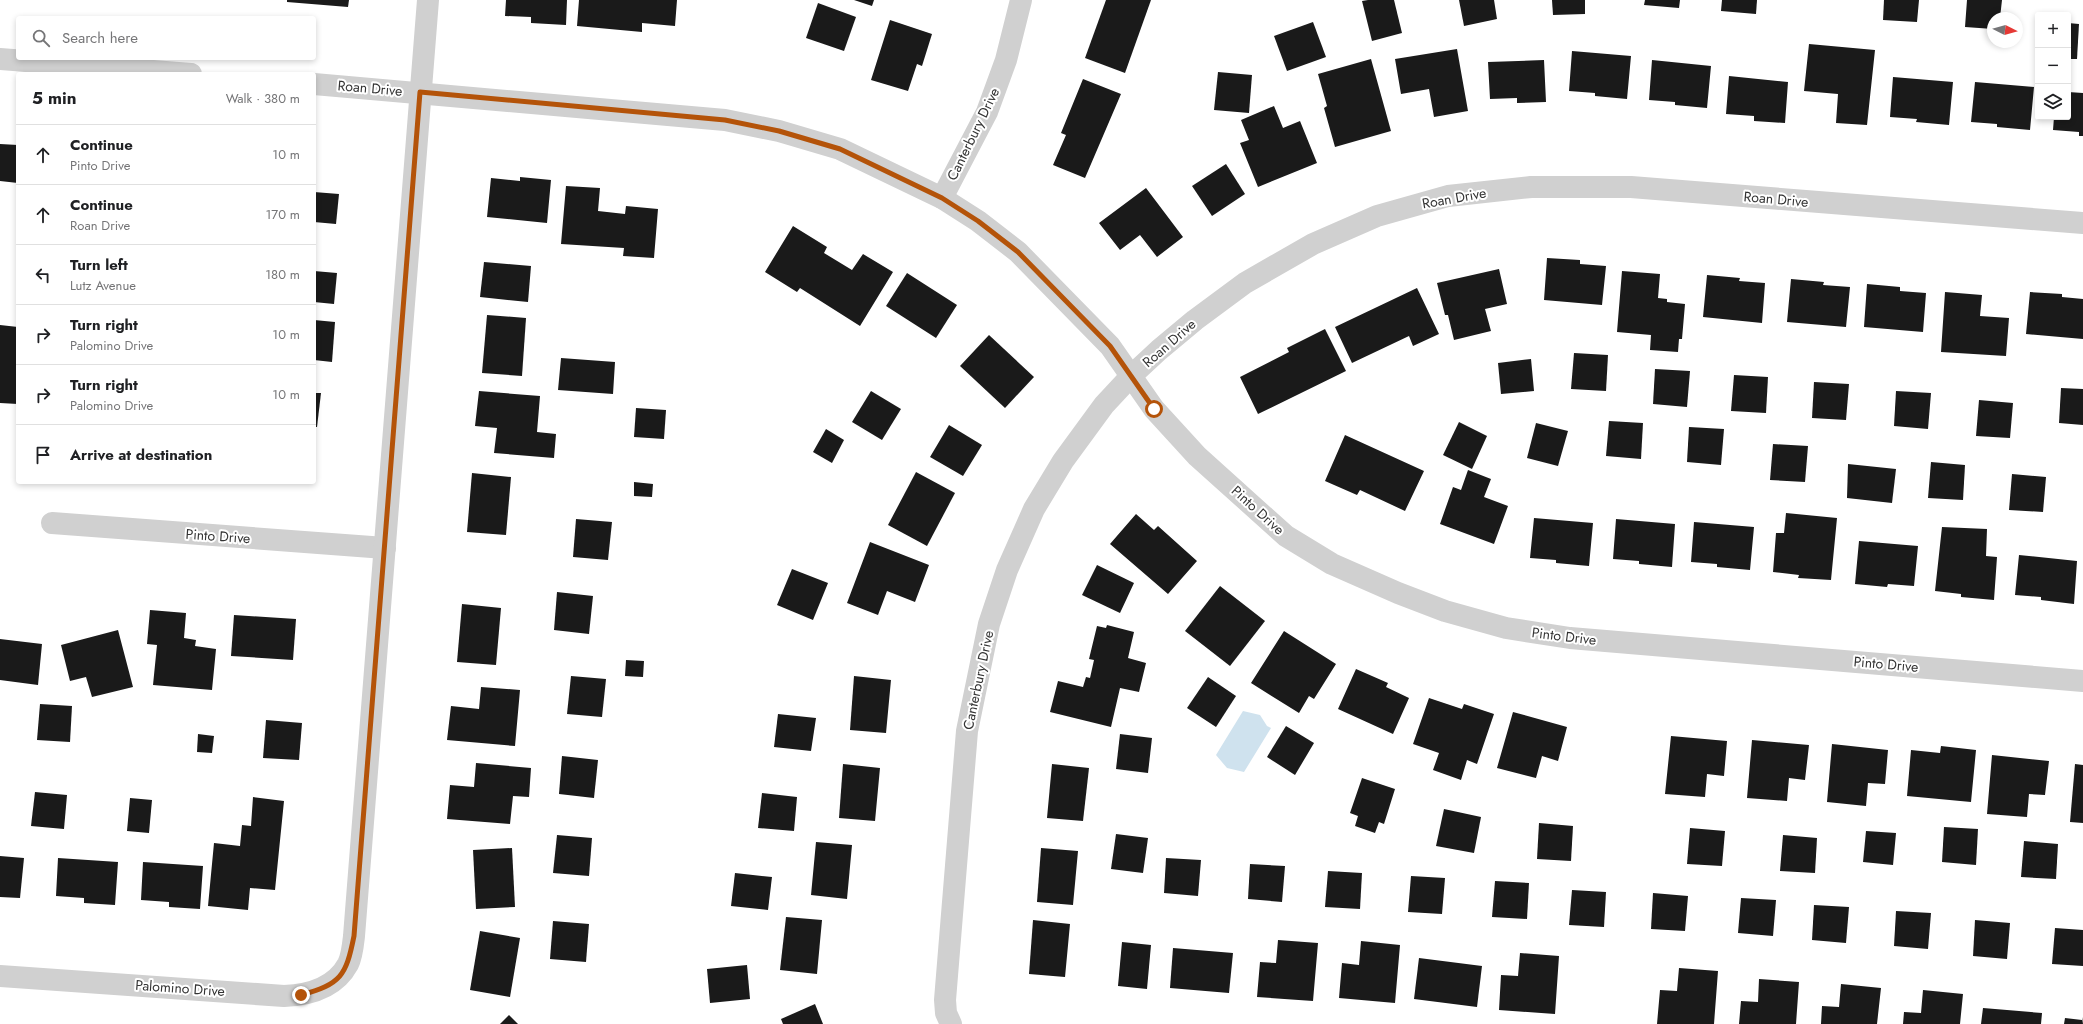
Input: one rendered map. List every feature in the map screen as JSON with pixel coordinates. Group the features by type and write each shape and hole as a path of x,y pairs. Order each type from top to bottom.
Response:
{"street":[{"path":"385,548 428,0"},
{"name":"Canterbury Drive","path":"942,198 987,112 1006,60 1021,0"},
{"path":"0,59 166,72"},
{"name":"Roan Drive","path":"316,84 420,92 725,120 779,131 840,149 942,198 978,221 1018,252 1110,346 1131,376 1195,320 1245,283 1313,244 1377,216 1448,196 1530,187 1631,187 2083,223"},
{"name":"Canterbury Drive","path":"950,1024 946,1012 946,978 966,731 989,624 1007,570 1034,509 1063,461 1104,404 1131,376"},
{"name":"Pinto Drive","path":"1131,376 1154,409 1197,456 1286,536 1332,564 1398,593 1445,611 1506,628 1570,638 2083,681"},
{"name":"Pinto Drive","path":"52,523 385,548"},
{"name":"Palomino Drive","path":"0,976 284,996 301,995 319,990 337,980 349,963 354,936 385,548"}],"water":[{"path":"1243,711 1260,715 1267,726 1271,728 1244,772 1227,768 1216,755"}],"building":[{"path":"287,0 349,0 348,7 287,2"},
{"path":"506,0 567,0 566,25 531,23 531,17 505,16"},
{"path":"579,0 677,0 675,26 642,23 642,32 577,26"},
{"path":"854,0 874,0 872,6"},
{"path":"1106,0 1151,0 1125,73 1085,58"},
{"path":"1394,0 1402,33 1372,41 1362,1"},
{"path":"1459,0 1494,0 1497,19 1464,26"},
{"path":"1552,0 1585,0 1585,14 1553,15"},
{"path":"1645,0 1680,0 1679,8 1644,5"},
{"path":"1722,0 1757,0 1756,14 1721,11"},
{"path":"1884,0 1919,0 1917,22 1883,20"},
{"path":"1967,0 2002,0 2001,12 1987,12 1987,29 1965,27"},
{"path":"818,3 856,17 844,51 806,38"},
{"path":"890,20 932,34 922,66 917,64 908,91 871,80"},
{"path":"1313,22 1326,57 1287,71 1274,36"},
{"path":"2071,23 2079,24 2077,59 2071,59"},
{"path":"1809,44 1875,50 1867,125 1836,123 1838,94 1804,91"},
{"path":"1457,49 1468,111 1434,117 1429,89 1401,94 1395,59"},
{"path":"1572,51 1631,56 1627,99 1595,96 1595,93 1569,91"},
{"path":"1371,59 1391,131 1335,147 1324,108 1327,106 1318,74"},
{"path":"1544,60 1546,102 1517,103 1517,98 1490,99 1488,62"},
{"path":"1652,60 1711,66 1707,108 1675,105 1675,102 1649,100"},
{"path":"1218,72 1252,75 1249,113 1214,110"},
{"path":"1729,76 1788,82 1785,123 1754,121 1754,116 1726,114"},
{"path":"1893,77 1953,82 1949,125 1916,122 1917,119 1890,117"},
{"path":"1083,79 1121,94 1085,178 1053,165 1066,135 1061,133"},
{"path":"1975,82 2034,87 2030,130 1997,127 1997,124 1971,122"},
{"path":"2071,92 2083,93 2083,136 2079,136 2079,132 2053,130 2054,120 2071,120"},
{"path":"1274,106 1283,128 1300,121 1317,163 1258,187 1240,143 1249,140 1241,120"},
{"path":"0,144 16,145 16,183 0,181"},
{"path":"1226,164 1245,194 1212,216 1192,186"},
{"path":"520,177 551,180 547,223 487,217 491,178 520,181"},
{"path":"566,186 600,188 598,211 625,214 626,206 658,209 654,258 623,256 624,248 561,244"},
{"path":"1146,188 1183,237 1157,257 1140,235 1120,250 1099,223"},
{"path":"316,192 339,194 336,224 316,222"},
{"path":"793,226 827,247 824,253 852,270 863,254 893,272 860,326 800,288 797,292 765,272"},
{"path":"1547,258 1580,260 1580,264 1606,266 1602,305 1544,300"},
{"path":"484,262 531,266 528,302 480,297"},
{"path":"1499,269 1507,304 1485,309 1491,331 1454,340 1448,315 1445,315 1437,283"},
{"path":"316,271 337,273 334,304 316,302"},
{"path":"1622,271 1660,274 1658,298 1667,299 1667,302 1685,304 1682,339 1679,339 1678,352 1650,350 1651,335 1617,332"},
{"path":"907,273 957,305 936,338 886,306"},
{"path":"1707,275 1740,278 1739,281 1765,283 1762,323 1703,317"},
{"path":"1791,279 1824,282 1823,285 1850,287 1846,327 1787,322"},
{"path":"1867,284 1900,287 1900,291 1926,293 1923,332 1864,327"},
{"path":"1417,288 1439,334 1413,346 1409,336 1352,363 1335,327"},
{"path":"1945,292 1982,295 1980,316 2009,318 2006,356 1941,352"},
{"path":"2030,292 2062,294 2062,297 2083,299 2083,339 2026,334"},
{"path":"487,315 526,318 522,376 482,373"},
{"path":"316,320 335,322 332,362 316,360"},
{"path":"0,325 16,327 16,404 0,403"},
{"path":"1325,329 1346,371 1258,414 1240,377 1289,352 1287,348"},
{"path":"989,335 1034,377 1005,408 960,366"},
{"path":"1574,353 1608,355 1606,391 1571,389"},
{"path":"561,358 615,362 613,394 558,390"},
{"path":"1531,359 1534,391 1501,394 1498,363"},
{"path":"1655,369 1690,371 1687,407 1653,404"},
{"path":"1734,375 1768,377 1766,413 1731,411"},
{"path":"1814,382 1849,384 1846,420 1812,418"},
{"path":"2061,388 2083,389 2083,425 2059,423"},
{"path":"479,391 540,396 537,432 556,434 554,458 494,453 497,428 475,426"},
{"path":"871,391 901,409 882,440 852,422"},
{"path":"1896,391 1931,393 1928,429 1894,426"},
{"path":"316,393 321,393 317,427"},
{"path":"1979,400 2013,403 2010,438 1976,436"},
{"path":"636,408 666,410 664,439 634,437"},
{"path":"1609,421 1643,423 1641,459 1606,456"},
{"path":"1459,422 1487,436 1472,469 1443,455"},
{"path":"1536,423 1568,431 1558,466 1527,458"},
{"path":"949,425 982,445 963,476 930,457"},
{"path":"1689,427 1724,429 1721,465 1687,462"},
{"path":"826,429 844,440 832,463 813,452"},
{"path":"1345,435 1424,471 1405,511 1360,490 1357,495 1325,481"},
{"path":"1773,444 1808,446 1805,482 1770,480"},
{"path":"1931,462 1965,465 1963,500 1928,498"},
{"path":"1848,464 1896,469 1892,503 1847,498"},
{"path":"1468,470 1491,479 1484,497 1508,506 1494,544 1440,524 1453,487 1461,490"},
{"path":"916,472 955,493 927,546 888,525"},
{"path":"472,473 511,477 506,535 467,532"},
{"path":"2012,474 2046,477 2043,512 2009,510"},
{"path":"634,482 653,484 652,497 634,496"},
{"path":"1786,513 1837,518 1831,580 1798,578 1799,575 1773,572 1776,533 1784,533"},
{"path":"1136,514 1154,530 1158,526 1197,561 1168,594 1110,544"},
{"path":"1534,518 1593,523 1589,566 1556,563 1556,560 1530,558"},
{"path":"576,519 612,522 608,560 573,557"},
{"path":"1616,519 1675,524 1672,567 1639,564 1639,561 1613,559"},
{"path":"1694,522 1754,527 1750,570 1717,567 1717,564 1691,562"},
{"path":"1942,527 1987,529 1986,556 1997,557 1994,600 1961,597 1961,594 1935,591"},
{"path":"1859,541 1918,546 1914,586 1888,584 1887,587 1855,584"},
{"path":"870,542 929,565 915,602 887,591 878,615 847,603"},
{"path":"2019,555 2077,561 2074,604 2041,600 2041,597 2015,595"},
{"path":"1097,565 1134,583 1120,613 1082,595"},
{"path":"792,569 828,583 813,620 777,605"},
{"path":"1220,586 1265,621 1230,666 1185,631"},
{"path":"557,592 593,596 589,634 554,630"},
{"path":"462,604 501,608 496,665 457,662"},
{"path":"150,610 186,613 184,638 196,640 195,646 216,649 212,690 153,685 157,645 147,644"},
{"path":"234,615 296,619 293,660 231,656"},
{"path":"1107,625 1134,632 1128,658 1146,663 1139,692 1120,688 1111,727 1050,712 1058,681 1083,687 1086,677 1090,678 1094,660 1089,659 1097,626 1106,628"},
{"path":"118,630 133,687 92,697 86,677 70,681 61,645"},
{"path":"1284,631 1336,664 1314,699 1309,696 1299,713 1251,683"},
{"path":"0,639 42,644 38,685 0,680"},
{"path":"626,660 644,661 643,677 625,676"},
{"path":"1356,669 1388,683 1386,687 1409,698 1393,734 1338,709"},
{"path":"571,676 606,679 602,717 567,714"},
{"path":"854,676 891,680 886,733 850,730"},
{"path":"1208,677 1236,696 1216,727 1187,708"},
{"path":"481,687 520,690 515,746 447,740 451,706 479,709"},
{"path":"1429,698 1462,709 1464,704 1494,714 1477,764 1467,760 1461,780 1433,770 1439,753 1413,744"},
{"path":"40,704 72,706 70,742 37,740"},
{"path":"1513,712 1567,727 1558,761 1542,756 1536,778 1497,768"},
{"path":"778,714 816,718 811,751 774,747"},
{"path":"266,720 302,723 299,760 263,758"},
{"path":"1286,726 1314,743 1295,775 1267,757"},
{"path":"198,734 214,736 212,753 197,752"},
{"path":"1120,734 1152,738 1148,773 1116,769"},
{"path":"1671,736 1727,741 1724,776 1707,774 1705,797 1665,794"},
{"path":"1752,740 1809,745 1805,780 1789,778 1787,801 1747,798"},
{"path":"1832,744 1888,750 1885,784 1868,783 1866,806 1827,802"},
{"path":"1941,746 1976,750 1971,802 1907,796 1911,750 1940,753"},
{"path":"1992,755 2049,761 2045,795 2029,794 2027,817 1987,814"},
{"path":"562,756 598,760 594,798 559,794"},
{"path":"476,763 531,768 529,797 513,796 510,824 447,819 450,785 474,787"},
{"path":"843,764 880,768 875,821 839,818"},
{"path":"1052,764 1089,768 1083,821 1047,818"},
{"path":"2075,764 2083,765 2083,823 2070,822"},
{"path":"1362,778 1395,789 1384,824 1379,822 1375,833 1355,826 1358,816 1350,813"},
{"path":"35,792 67,795 64,829 31,826"},
{"path":"762,793 797,797 794,831 758,828"},
{"path":"253,797 284,801 275,890 250,888 248,910 208,906 214,843 240,846 242,825 251,826"},
{"path":"130,798 152,800 149,833 127,831"},
{"path":"1444,809 1481,817 1474,853 1436,846"},
{"path":"1539,823 1573,826 1571,861 1537,859"},
{"path":"1944,827 1978,829 1976,865 1942,862"},
{"path":"1690,828 1725,831 1722,866 1687,864"},
{"path":"1866,831 1896,833 1893,865 1863,862"},
{"path":"1116,834 1148,838 1143,873 1111,869"},
{"path":"557,835 592,838 589,876 553,873"},
{"path":"1783,835 1817,838 1815,873 1780,871"},
{"path":"2024,841 2058,844 2056,879 2021,877"},
{"path":"816,842 852,845 847,899 811,895"},
{"path":"512,848 515,907 476,909 473,850"},
{"path":"1041,848 1078,851 1073,905 1037,902"},
{"path":"0,856 24,858 20,898 0,897"},
{"path":"58,858 118,862 115,905 84,903 84,898 56,896"},
{"path":"1166,858 1201,860 1198,896 1164,893"},
{"path":"143,862 203,866 200,909 169,907 169,902 141,900"},
{"path":"1250,864 1285,866 1282,902 1248,899"},
{"path":"1328,871 1362,873 1360,909 1325,907"},
{"path":"735,873 772,877 768,910 731,906"},
{"path":"1411,876 1445,878 1442,914 1408,912"},
{"path":"1495,881 1529,883 1527,919 1492,917"},
{"path":"1572,890 1606,892 1604,927 1569,925"},
{"path":"1653,893 1688,896 1685,931 1651,929"},
{"path":"1741,898 1776,900 1773,936 1738,933"},
{"path":"1814,905 1849,907 1846,943 1812,940"},
{"path":"1896,911 1931,913 1928,949 1894,946"},
{"path":"786,917 822,920 817,974 780,970"},
{"path":"1033,920 1070,924 1065,977 1029,974"},
{"path":"1975,920 2010,923 2007,959 1973,956"},
{"path":"553,921 589,924 586,962 550,959"},
{"path":"2055,928 2083,930 2083,966 2052,964"},
{"path":"480,931 520,938 510,997 470,990"},
{"path":"1278,940 1318,943 1313,1001 1257,997 1260,962 1276,963"},
{"path":"1361,941 1400,945 1395,1003 1339,998 1342,963 1359,965"},
{"path":"1122,942 1151,945 1147,989 1118,986"},
{"path":"1173,948 1233,953 1229,993 1170,988"},
{"path":"1520,953 1559,956 1555,1014 1499,1010 1501,975 1518,976"},
{"path":"1419,958 1482,966 1477,1007 1414,999"},
{"path":"747,965 750,999 710,1003 707,969"},
{"path":"1679,968 1718,971 1714,1024 1657,1024 1660,990 1677,991"},
{"path":"1759,979 1799,982 1796,1024 1739,1024 1741,1001 1758,1002"},
{"path":"1841,984 1881,988 1877,1024 1821,1024 1822,1006 1839,1007"},
{"path":"1923,990 1963,994 1960,1024 1903,1024 1904,1012 1921,1013"},
{"path":"815,1004 823,1024 783,1024 781,1019"},
{"path":"1983,1008 2042,1013 2041,1024 1981,1024"},
{"path":"509,1015 518,1024 500,1024"},
{"path":"2082,1017 2083,1024 2064,1024 2065,1018 2082,1020"}],"route":[{"path":"301,995 319,990 337,980 349,963 354,936 420,92 725,120 779,131 840,149 942,198 978,221 1018,252 1110,346 1154,409"}]}
